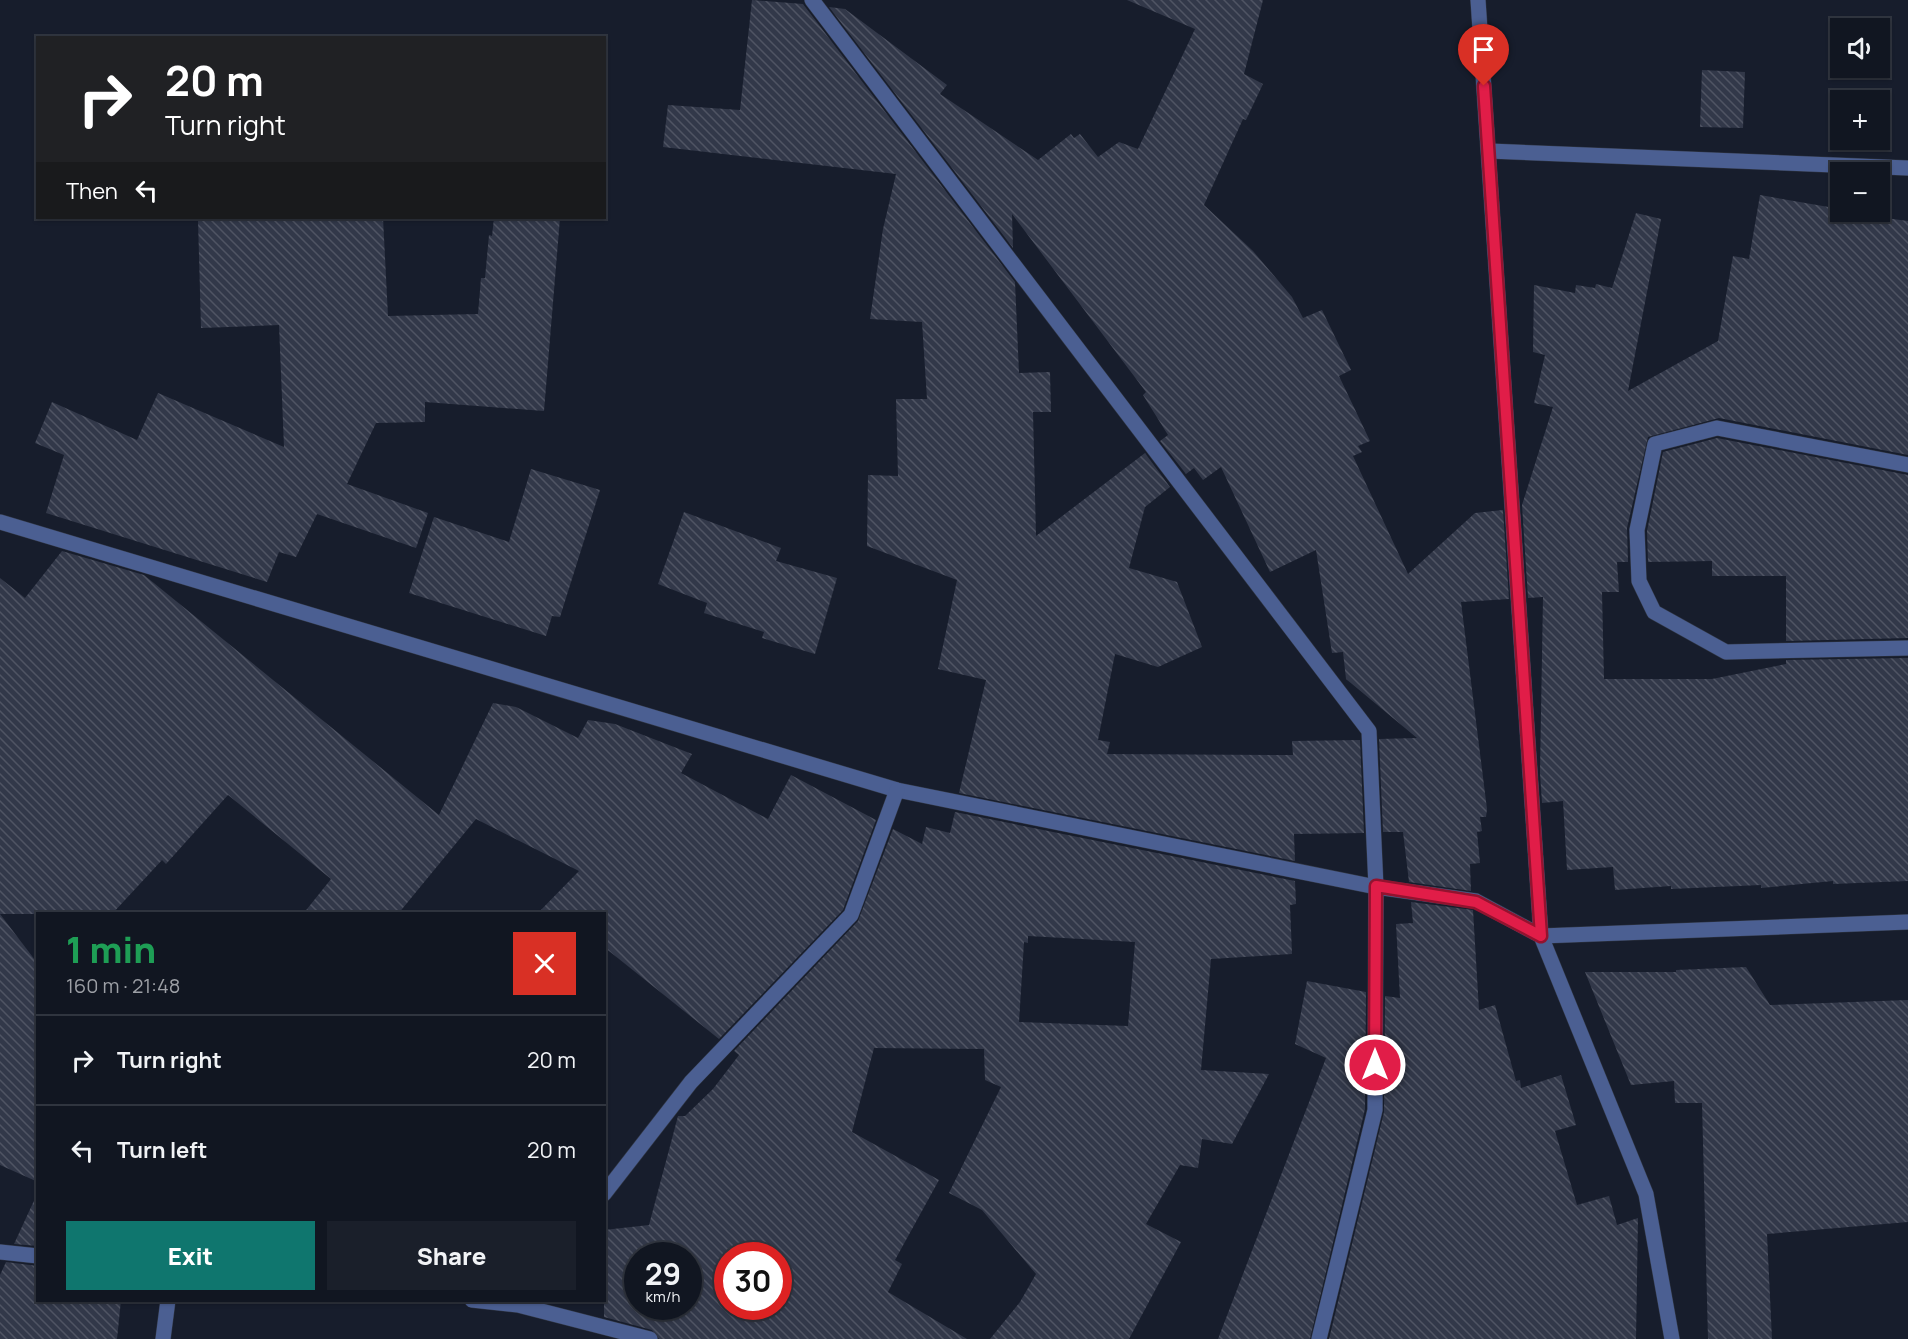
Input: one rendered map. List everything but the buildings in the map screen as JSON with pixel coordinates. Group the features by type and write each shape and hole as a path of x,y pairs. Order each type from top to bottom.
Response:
{"street":[{"path":"812,0 1369,731 1376,886 1375,1110 1319,1339"},
{"path":"1478,0 1541,936 1646,1194 1672,1339"},
{"path":"1489,151 1908,168"},
{"path":"1908,465 1717,428 1655,444 1637,530 1639,581 1653,612 1726,651 1908,648"},
{"path":"0,522 897,790 1376,886 1476,902 1541,936 1908,922"},
{"path":"606,1191 691,1082 851,915 897,790"},
{"path":"0,1252 36,1256"},
{"path":"163,1339 168,1302"},
{"path":"504,1302 520,1303 650,1339"}],"route":[{"path":"1375,1065 1376,886 1476,902 1541,936 1484,86"}]}
